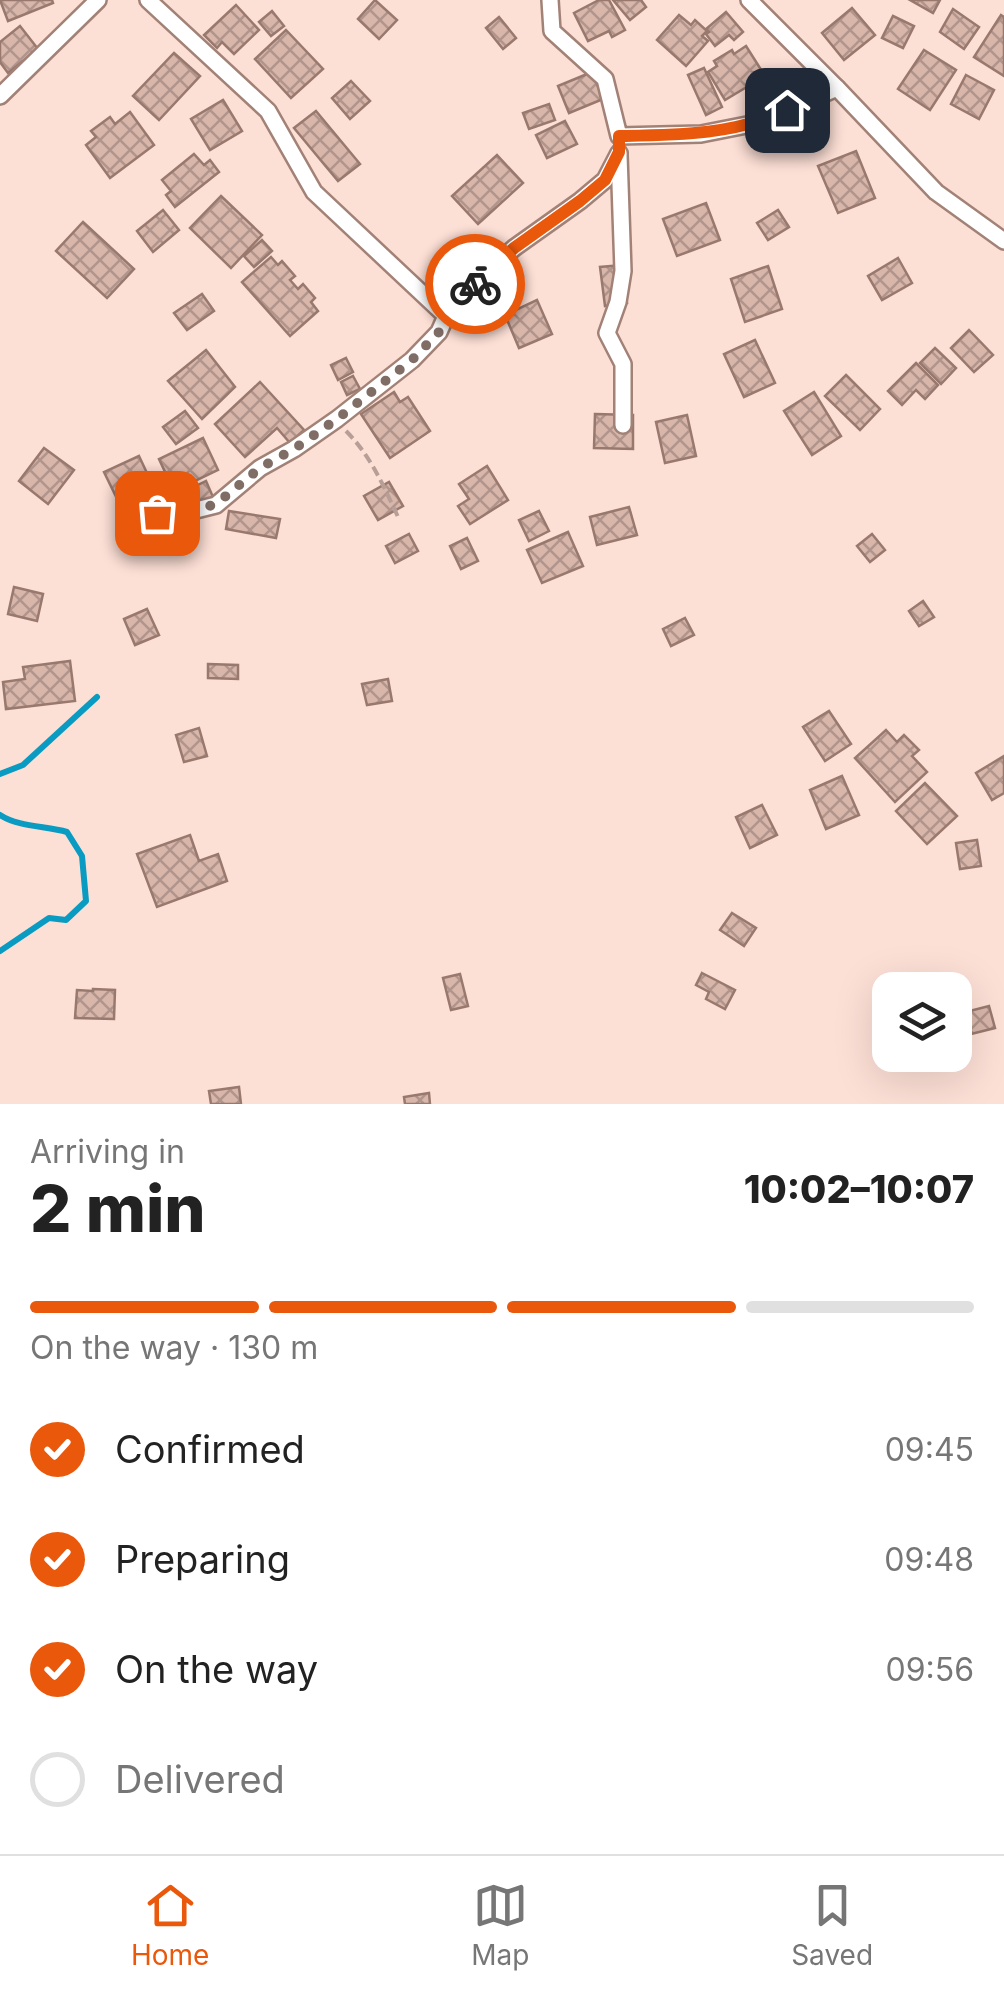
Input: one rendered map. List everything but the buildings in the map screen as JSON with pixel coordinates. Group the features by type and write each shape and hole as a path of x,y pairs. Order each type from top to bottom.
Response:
{"street":[{"path":"0,96 98,0"},
{"path":"148,0 268,110 314,192 446,316"},
{"path":"550,0 552,31 605,79 619,144 623,272 607,333 623,364 623,426"},
{"path":"749,0 936,192 1004,241"},
{"path":"619,144 762,122 837,88"},
{"path":"157,513 216,504 260,468 337,419 412,360 479,279 605,180 619,144"}],"path":[{"path":"337,419 362,445 399,519"}],"waterway":[{"path":"0,774 23,765 97,697"},
{"path":"0,815 67,832 82,856 86,901 66,920 49,918 0,951"}],"way so far":[{"path":"157,513 216,504 260,468 337,419 412,360 475,284"}],"route":[{"path":"475,284 514,248 605,180 619,152 619,136 700,134 762,122 787,110"}]}
